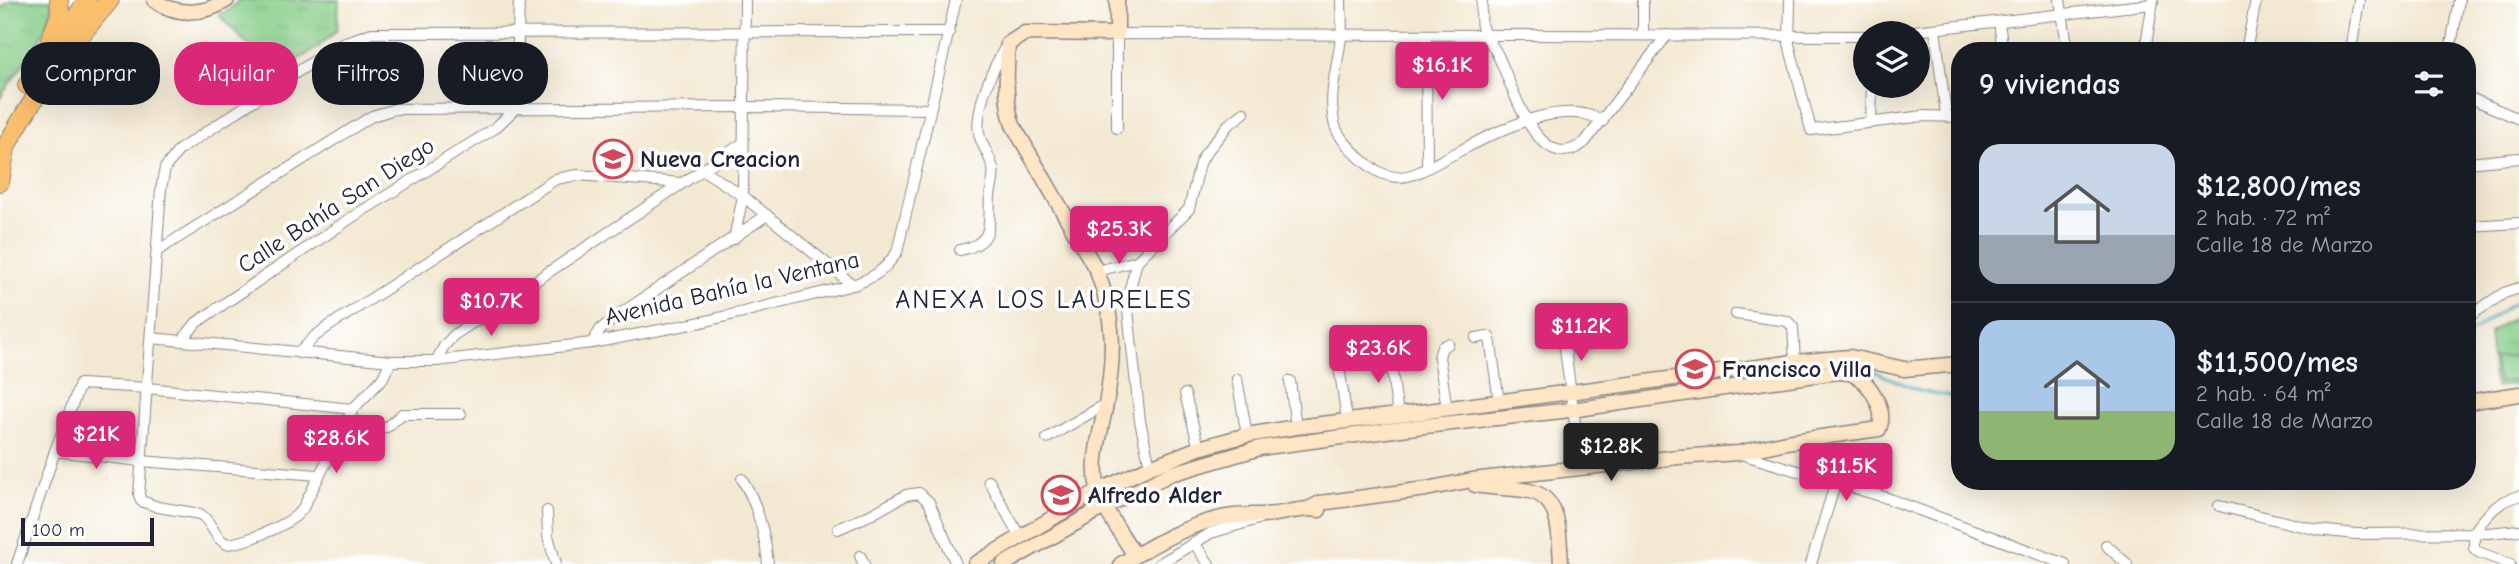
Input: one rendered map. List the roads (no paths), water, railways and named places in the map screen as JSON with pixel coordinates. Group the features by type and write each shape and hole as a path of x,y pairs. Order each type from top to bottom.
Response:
{"highway":[{"path":"49,42 60,15 59,0"},
{"path":"57,42 88,0"},
{"path":"2,145 46,78 110,0"},
{"path":"0,181 2,145 21,105"}],"main road":[{"path":"154,0 173,10 199,12 227,0"},
{"path":"1117,0 1117,34 1025,33 1008,44 1009,112 1013,125 1097,271 1109,309 1113,356 1096,457 1103,499 1135,556"},
{"path":"975,564 1103,499 1170,474 1260,448 1480,419 1570,400 1795,362 1850,357 1905,369 1951,364"},
{"path":"1004,564 1150,467 1199,448 1296,426 1499,402 1570,400 1837,372 1849,373 1863,381 1873,393 1881,410 1882,423 1879,429 1873,431 1786,442 1738,453 1678,457 1476,481 1414,499 1322,510 1310,508 1264,515 1223,517 1183,528 1121,564"},
{"path":"2476,401 2519,394"},
{"path":"1476,481 1489,488 1529,491 1545,497 1558,523 1561,564"}],"street":[{"path":"516,108 519,0"},
{"path":"734,239 743,197 745,0"},
{"name":"Avenida Bahía la Ventana","path":"152,338 391,361 436,361 592,343 702,322 872,278 886,268 897,252 956,0"},
{"path":"1341,0 1342,34 1332,98 1334,123 1339,134 1372,169 1384,175 1401,177 1427,169 1483,139 1547,114 1581,113 1593,115 1602,121"},
{"path":"1482,0 1481,25 1494,46 1535,135 1553,150 1569,151 1585,142 1667,35"},
{"path":"1643,0 1643,35"},
{"path":"1790,0 1788,37 1811,130 1951,116"},
{"path":"2060,0 2067,42"},
{"path":"2248,42 2256,0"},
{"path":"2352,42 2359,0"},
{"path":"2452,42 2459,0"},
{"path":"1930,30 2152,2 2146,42"},
{"path":"1999,22 2002,42"},
{"path":"1936,29 1946,115"},
{"path":"391,361 382,379 353,409 299,515 263,533 227,544 220,541 205,517 200,514 158,507 141,501 141,461 161,189 165,168 178,150 340,44 372,33 949,32"},
{"path":"1116,128 1117,34 1853,36"},
{"path":"1426,36 1427,169"},
{"path":"960,250 981,243 990,227 990,197 994,172 981,144 979,117 988,80 1008,44"},
{"path":"1871,122 1872,98"},
{"path":"2476,100 2519,119"},
{"name":"Calle Bahía San Diego","path":"182,341 196,323 354,216 494,129 516,108"},
{"path":"157,251 372,116 395,109 930,109"},
{"path":"1097,271 1137,261 1189,208 1200,163 1205,154 1228,125 1244,113"},
{"path":"436,361 454,335 743,143"},
{"path":"2476,162 2519,158"},
{"path":"703,170 767,215 853,285"},
{"path":"299,353 329,326 556,179 577,175 682,183"},
{"path":"592,343 601,329 617,316 767,215"},
{"path":"2476,226 2519,223"},
{"path":"1137,261 1128,301 1140,421 1150,467"},
{"path":"2476,312 2504,293 2519,288"},
{"path":"1737,314 1787,321 1793,327 1795,362"},
{"path":"1563,334 1581,469"},
{"path":"1476,338 1490,338 1499,402"},
{"path":"1447,409 1439,352 1448,344"},
{"path":"1389,351 1398,415"},
{"path":"1339,366 1347,420"},
{"path":"1237,379 1247,435"},
{"path":"1290,381 1296,426"},
{"path":"17,564 80,384 148,388 353,409"},
{"path":"1185,394 1199,448"},
{"path":"1046,438 1106,404"},
{"path":"347,420 382,428 402,414 461,414"},
{"path":"55,451 141,461 318,475"},
{"path":"1738,453 1884,497 2065,564"},
{"path":"741,479 754,498 762,524 768,564"},
{"path":"989,481 1021,539"},
{"path":"1811,564 1835,484"},
{"path":"838,529 906,495 919,493 929,502 956,564"},
{"path":"2510,564 2478,552 2474,548 2474,532 2497,505 2505,499 2519,496"},
{"path":"2219,506 2305,527 2356,534 2519,530"},
{"path":"547,511 548,536 556,564"},
{"path":"1160,564 1211,533 1264,515"},
{"path":"1194,543 1209,564"},
{"path":"2106,545 2127,564"}],"waterway":[{"path":"2476,329 2509,305 2519,301"},
{"path":"1708,381 1820,367"},
{"path":"1864,367 1920,391 1951,396"},
{"path":"1170,467 1257,441 1334,430"},
{"path":"1117,493 1157,472"},
{"path":"1049,530 1095,504"},
{"path":"990,564 1001,558"}],"place":[{"name":"Nueva Creacion","path":"613,159"},
{"name":"Francisco Villa","path":"1695,369"},
{"name":"Alfredo Alder","path":"1061,495"}],"district":[{"name":"ANEXA LOS LAURELES","path":"1044,300"}]}
